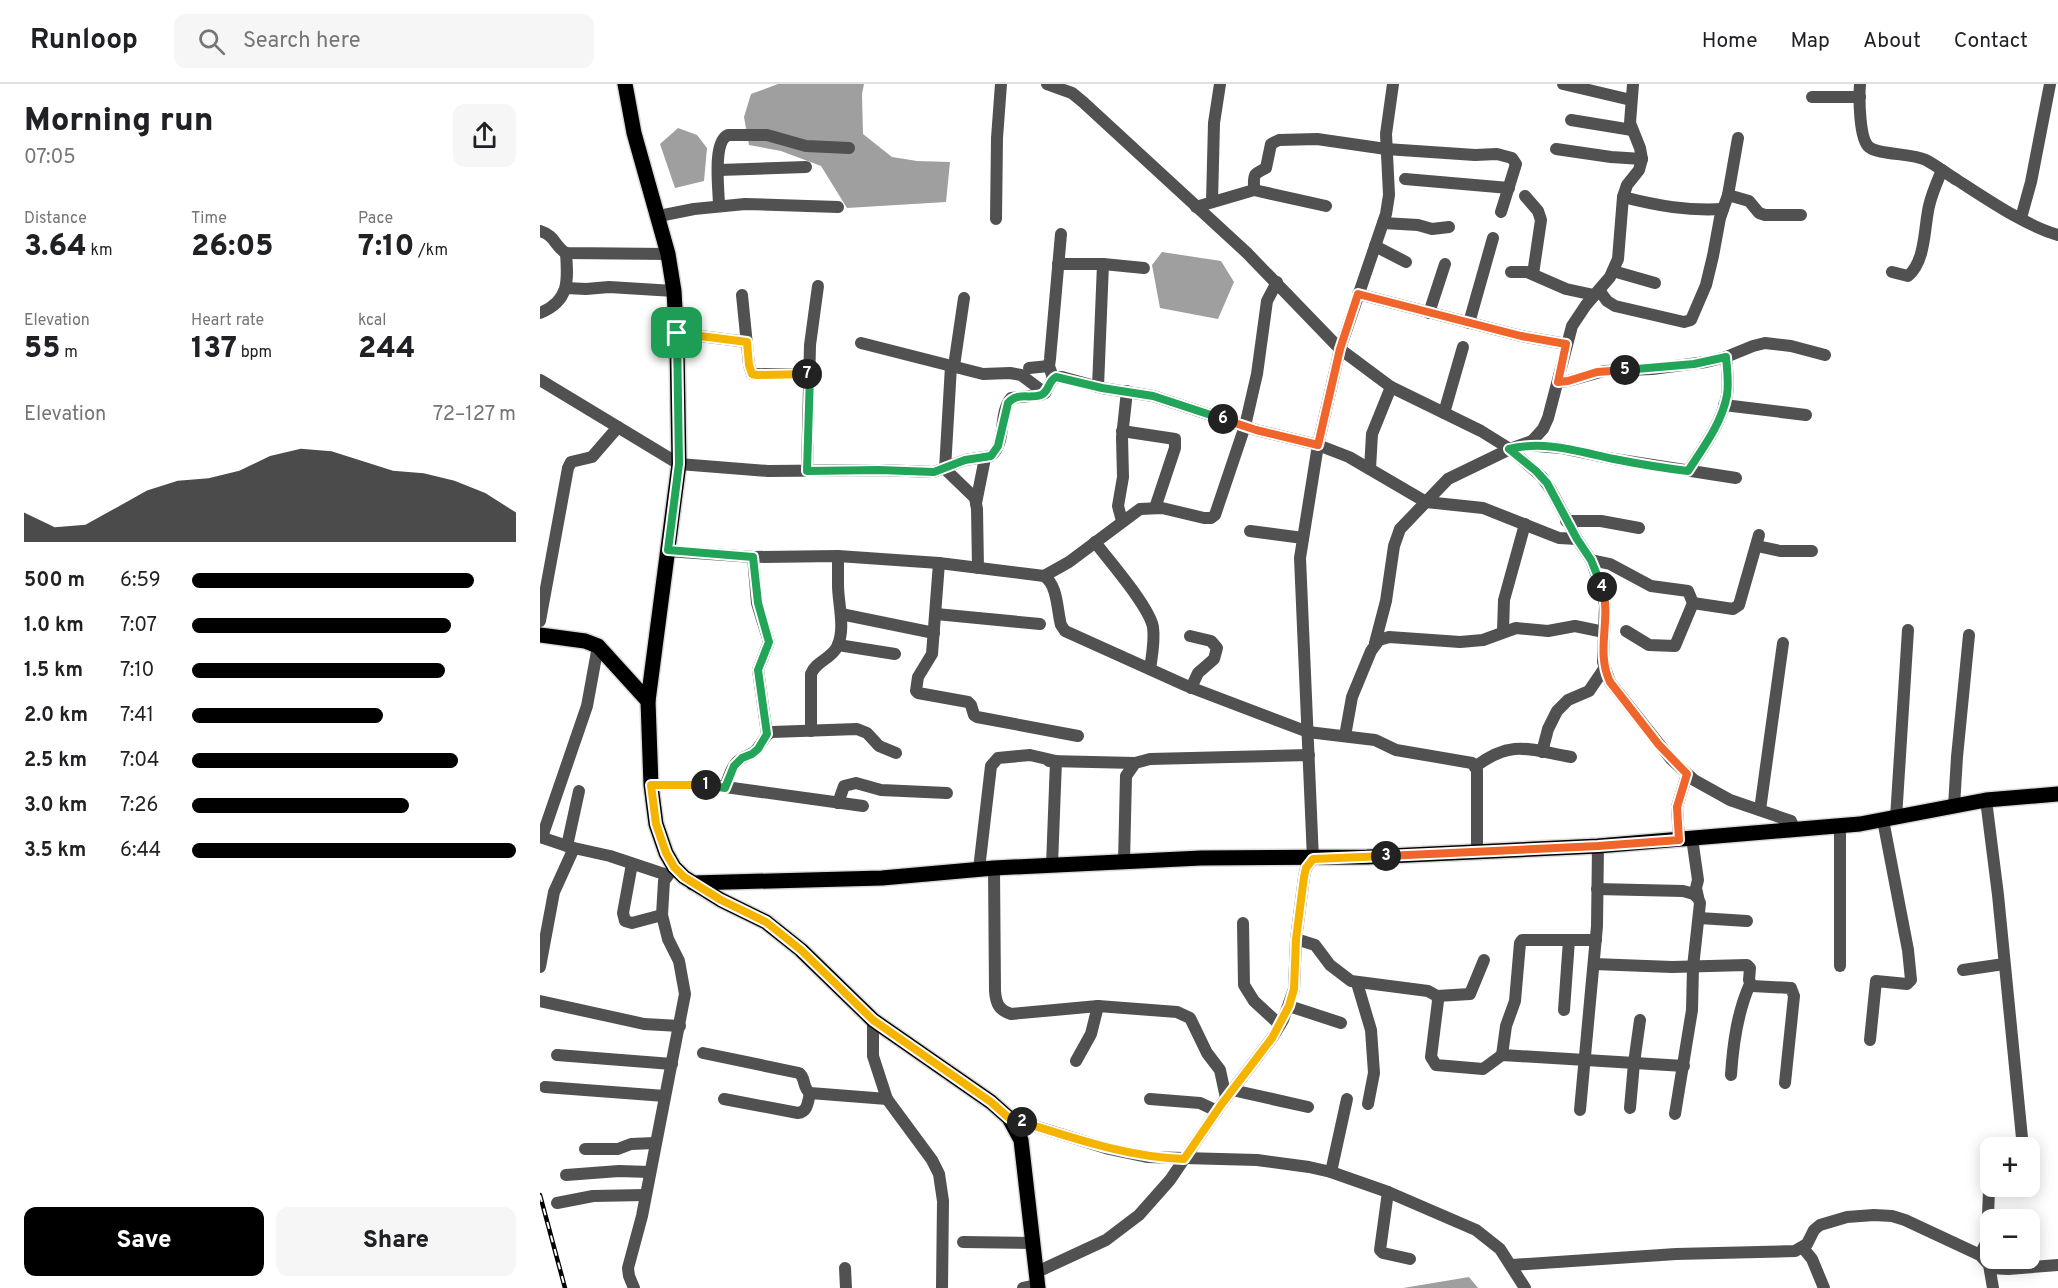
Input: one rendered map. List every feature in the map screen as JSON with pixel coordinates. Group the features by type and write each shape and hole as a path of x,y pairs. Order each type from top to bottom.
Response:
{"main road":[{"path":"625,84 634,133 668,254 677,333 679,464 648,701 651,785 656,824 671,871 766,922 801,950 873,1020 991,1102 1009,1118 1021,1140 1034,1242 1034,1284"},
{"path":"540,634 585,641 598,646 648,701"},
{"path":"693,884 882,878 986,869 1201,858 1313,859 1598,846 1840,825 1889,819 1986,800 2058,794"}],"street":[{"path":"996,219 997,138 1001,84"},
{"path":"1212,202 1214,123 1220,84"},
{"path":"1034,1284 1124,1228 1149,1204 1272,1038 1289,1006 1294,989 1296,939 1304,877 1306,868 1313,859 1300,574 1303,538 1318,445 1340,349 1383,223 1389,195 1386,149 1393,84"},
{"path":"1563,84 1631,100"},
{"path":"1526,445 1538,437 1543,429 1572,326 1613,271 1620,249 1623,197 1627,185 1639,170 1642,159 1632,130 1630,114 1633,84"},
{"path":"2021,218 2031,182 2050,84"},
{"path":"1053,85 1072,93 1083,102 1277,282 1340,349 1391,387 1482,431 1509,449 1542,477 1591,560 1603,592 1605,604 1603,662 1610,682 1659,745 1694,780 1730,800 1791,822 1794,830"},
{"path":"1812,97 1860,91 1864,136 1869,147 1875,150 1903,153 1925,160 2021,218 2058,235"},
{"path":"1571,120 1632,130"},
{"path":"720,206 718,170 720,143 723,137 767,135 806,146 849,148"},
{"path":"1511,272 1527,272 1566,289 1597,293 1615,306 1684,322 1691,320 1706,285 1718,224 1728,195 1738,138"},
{"path":"1254,190 1254,175 1266,168 1271,144 1279,140 1317,139 1386,149 1512,158 1516,164 1501,212"},
{"path":"1556,149 1642,159"},
{"path":"718,170 806,167"},
{"path":"1892,272 1908,276 1913,270 1923,243 1932,195 1942,170"},
{"path":"1405,179 1509,188"},
{"path":"1196,207 1254,190 1326,206"},
{"path":"1728,195 1749,201 1759,213 1765,215 1801,215"},
{"path":"1525,196 1538,211 1541,220 1533,274"},
{"path":"1623,197 1667,208 1724,209"},
{"path":"659,216 720,206 771,204 838,207"},
{"path":"1383,223 1418,225 1432,229 1449,227"},
{"path":"540,231 551,235 561,250 566,253 668,254"},
{"path":"1045,393 1051,372 1061,234"},
{"path":"1468,323 1493,238"},
{"path":"1375,246 1406,262"},
{"path":"540,313 558,302 568,284 566,253"},
{"path":"1058,264 1103,264 1144,268"},
{"path":"1098,387 1103,264"},
{"path":"1429,313 1445,264"},
{"path":"1613,271 1655,283"},
{"path":"1044,576 1069,562 1140,509 1155,508 1204,518 1211,518 1215,515 1245,426 1257,374 1267,301 1277,282"},
{"path":"807,471 810,345 818,286"},
{"path":"566,288 609,287 674,291"},
{"path":"1358,294 1521,336 1566,344"},
{"path":"742,295 749,365 752,374 810,374"},
{"path":"945,469 953,366 964,298"},
{"path":"677,333 747,342"},
{"path":"861,343 988,375 1011,373 1021,375 1045,393"},
{"path":"1558,382 1604,371 1694,364 1726,357 1753,346 1773,343 1825,355"},
{"path":"1444,413 1463,347"},
{"path":"1688,471 1709,439 1724,405 1727,385 1726,357"},
{"path":"1029,368 1051,372 1098,387 1153,396 1245,426 1318,445 1349,457 1426,502 1483,508 1559,538 1577,539"},
{"path":"540,380 679,464 768,471 934,472 965,460 985,458 996,452 1006,409 1011,399 1045,393"},
{"path":"1370,469 1372,434 1391,387"},
{"path":"1122,521 1118,506 1123,477 1122,431 1126,392"},
{"path":"1724,405 1806,415"},
{"path":"540,621 568,468 571,462 592,457 618,427"},
{"path":"1122,431 1175,439 1177,442 1155,508"},
{"path":"1345,736 1352,697 1375,643 1386,601 1396,536 1400,529 1454,474 1509,449 1526,445 1562,448 1614,459 1736,478"},
{"path":"978,568 976,503 985,458"},
{"path":"945,469 971,493 976,503"},
{"path":"1566,521 1600,520 1639,528"},
{"path":"1503,631 1504,600 1525,524"},
{"path":"1250,531 1303,538"},
{"path":"1693,603 1728,609 1739,605 1758,541 1780,551 1812,551"},
{"path":"1095,542 1152,622 1154,639 1150,669"},
{"path":"668,550 753,557 838,556 939,563 1044,576 1050,580 1053,587 1061,625 1065,631 1150,669 1308,732 1375,740 1396,750 1464,760 1476,766"},
{"path":"811,731 811,674 815,665 835,650 838,645 841,614 838,556"},
{"path":"725,788 734,766 742,758 758,749 767,734 758,670 769,642 758,603 753,557"},
{"path":"1591,560 1610,564 1651,586 1688,591 1693,603 1675,646 1650,645 1626,632"},
{"path":"939,563 931,659 916,683 916,691 968,702 977,717 1078,736"},
{"path":"841,614 934,633"},
{"path":"936,614 1040,624"},
{"path":"1375,643 1389,637 1472,641 1490,638 1503,631 1516,628 1548,631 1575,626 1604,632"},
{"path":"1870,1040 1876,981 1907,984 1911,980 1889,819 1908,630"},
{"path":"1954,806 1969,635"},
{"path":"1191,636 1211,641 1217,648 1214,659 1198,673 1191,687"},
{"path":"1760,810 1783,643"},
{"path":"838,645 895,654"},
{"path":"598,646 587,706 541,837 632,864 671,871 662,888 662,915 668,939 680,961 686,994 650,1173 628,1268 634,1288"},
{"path":"1542,752 1548,729 1557,711 1568,700 1589,691 1604,669"},
{"path":"767,734 857,729 863,731 879,746 896,753"},
{"path":"1476,766 1498,751 1519,748 1571,757"},
{"path":"1056,761 1030,755 998,758 991,766 986,869 998,1006 1004,1011 1018,1014 1098,1006 1178,1012 1190,1018 1207,1053 1220,1070 1229,1094"},
{"path":"1041,760 1135,763 1150,759 1309,755"},
{"path":"1052,865 1056,761"},
{"path":"1124,862 1126,776 1135,763"},
{"path":"1476,766 1477,852"},
{"path":"1675,1114 1692,1010 1693,967 1700,903 1696,888 1698,880 1677,807 1687,774"},
{"path":"838,803 844,786 856,783 881,790 947,793"},
{"path":"651,785 725,788 863,806"},
{"path":"540,967 554,892 571,847 579,791"},
{"path":"1986,800 2022,1137"},
{"path":"1840,825 1840,966"},
{"path":"1580,1110 1596,940 1598,846"},
{"path":"632,864 623,913 625,921 632,923 662,915"},
{"path":"1598,889 1683,891 1698,897"},
{"path":"1699,918 1747,921"},
{"path":"1243,923 1244,985 1254,1001 1280,1025"},
{"path":"1296,939 1315,945 1330,965 1351,981 1428,991 1437,996 1470,994 1484,960"},
{"path":"1502,1055 1506,1026 1515,1001 1522,940 1596,940"},
{"path":"1564,1010 1569,940"},
{"path":"1594,964 1693,967 1748,965 1750,984 1744,997 1738,1023 1731,1076"},
{"path":"1963,969 2004,964"},
{"path":"1357,983 1371,1030 1374,1073 1368,1104"},
{"path":"1750,984 1760,988 1789,987 1793,991 1785,1083"},
{"path":"1437,996 1431,1057 1432,1062 1436,1065 1483,1069 1502,1055 1684,1066"},
{"path":"540,1001 644,1024 680,1026"},
{"path":"1076,1061 1091,1034 1098,1006"},
{"path":"1289,1006 1341,1023"},
{"path":"873,1020 873,1056 887,1099 932,1160 939,1174 943,1202 942,1288"},
{"path":"1630,1108 1640,1020"},
{"path":"703,1053 799,1073 810,1093 887,1099"},
{"path":"557,1055 672,1064"},
{"path":"545,1087 665,1096"},
{"path":"724,1099 803,1113 810,1093"},
{"path":"1229,1094 1308,1107"},
{"path":"1149,1099 1200,1103 1217,1111"},
{"path":"1331,1173 1347,1099"},
{"path":"1009,1118 1115,1151 1147,1157 1267,1161 1310,1167 1331,1173 1388,1192 1476,1230 1500,1250 1525,1288"},
{"path":"585,1149 618,1149 631,1144 655,1143"},
{"path":"566,1175 619,1171 650,1173"},
{"path":"1388,1192 1380,1250 1383,1253 1410,1259"},
{"path":"557,1203 593,1196 645,1195"},
{"path":"1512,1265 1665,1255 1795,1251 1807,1245 1814,1230 1820,1225 1857,1215 1892,1216 1905,1220 1980,1255"},
{"path":"963,1242 1034,1242"},
{"path":"1803,1248 1812,1259 1824,1288"},
{"path":"2040,1266 2058,1264"},
{"path":"845,1268 846,1288"},
{"path":"1990,1269 1993,1288"}],"shaded area":[{"path":"778,84 864,84 863,134 892,157 917,161 950,162 946,202 847,208 821,166 781,151 749,145 744,117 751,94"},
{"path":"678,128 697,135 707,148 704,181 675,188 660,144"},
{"path":"1162,252 1221,261 1234,282 1218,319 1160,308 1152,265"},
{"path":"1469,1277 1478,1288 1403,1288"}],"railway":[{"path":"540,1195 565,1288"}],"route":[{"path":"1358,294 1521,336 1566,344 1558,382 1597,372 1706,363 1726,357 1727,395 1720,417 1688,471 1562,448 1526,445 1509,449 1547,483 1591,560 1605,604 1603,662 1610,682 1659,745 1687,774 1677,807 1679,840 1313,859 1306,868 1304,877 1296,939 1292,1000 1272,1038 1221,1105 1184,1159 1147,1157 1109,1149 1009,1118 991,1102 873,1020 801,950 766,922 693,884 674,867 666,853 656,824 651,785 725,788 738,761 758,749 767,734 758,670 769,642 758,603 753,557 668,550 679,464 677,333 747,342 752,374 810,374 807,471 934,472 965,460 991,456 996,452 1006,409 1011,399 1041,395 1045,393 1050,381 1056,377 1091,386 1153,396 1256,430 1318,445 1340,349 1358,294"}]}
